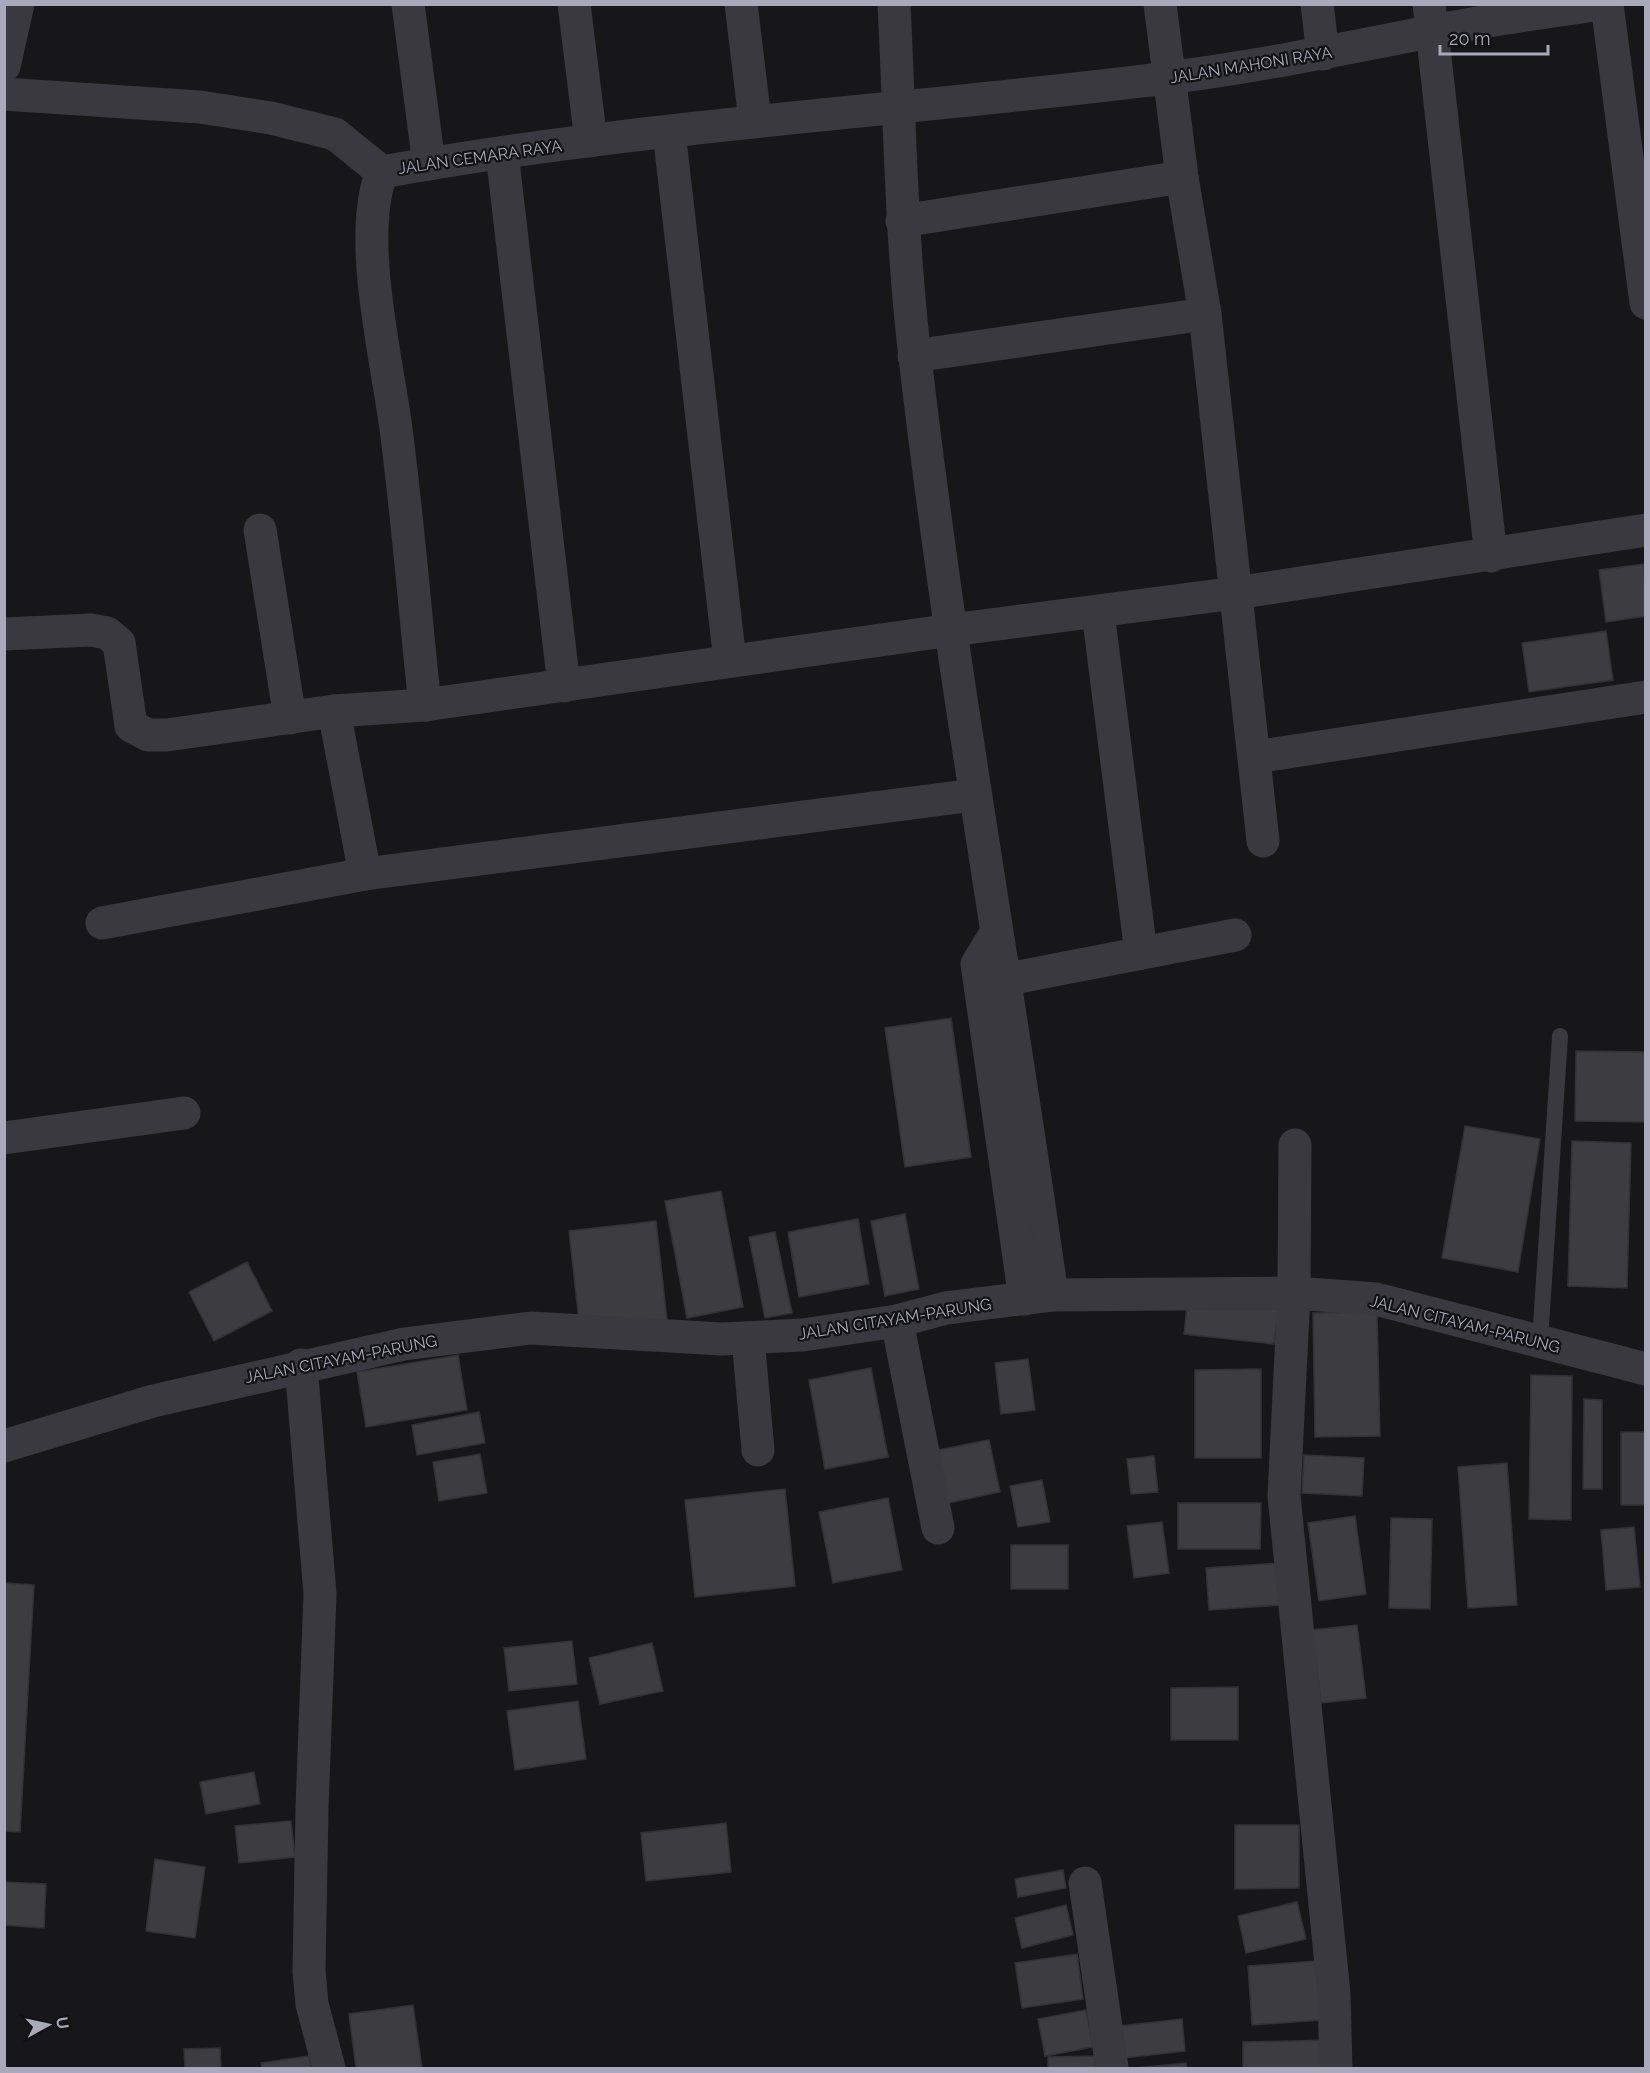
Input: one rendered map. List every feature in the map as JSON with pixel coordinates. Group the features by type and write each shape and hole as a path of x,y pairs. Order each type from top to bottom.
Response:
{"street":[{"path":"4,66 18,4"},
{"path":"408,4 429,164"},
{"path":"574,4 591,141"},
{"path":"741,4 755,120"},
{"path":"894,4 902,221 915,356 951,630 1003,980 1038,1297"},
{"path":"1160,4 1182,177 1205,314 1263,841"},
{"path":"1317,4 1323,54"},
{"name":"JALAN MAHONI RAYA","path":"899,109 1170,78 1323,54 1430,18 1600,4"},
{"path":"1607,4 1646,303"},
{"path":"1430,18 1491,556"},
{"name":"JALAN CEMARA RAYA","path":"4,94 200,107 271,117 335,134 382,172 502,153 755,120 899,109"},
{"path":"669,132 730,660"},
{"path":"502,153 564,686"},
{"path":"382,172 378,183 373,222 374,271 396,430 425,705"},
{"path":"902,221 1182,177"},
{"path":"915,356 1205,314"},
{"path":"260,530 290,717"},
{"path":"4,634 91,630 107,633 119,642 131,726 148,735 334,711 425,705 564,686 730,660 1236,593 1491,556 1646,530"},
{"path":"1098,612 1141,953"},
{"path":"1255,757 1646,697"},
{"path":"334,711 365,874"},
{"path":"102,923 365,874 975,795"},
{"path":"996,933 977,964 1038,1297"},
{"path":"1003,980 1235,935"},
{"path":"4,1138 184,1113"},
{"path":"1295,1145 1294,1293 1284,1496 1334,1994 1336,2068"},
{"name":"JALAN CITAYAM-PARUNG","path":"4,1446 153,1401 301,1365 404,1344 531,1328 722,1339 803,1335 897,1322 946,1308 1038,1297 1294,1293 1376,1299 1646,1369"},
{"path":"897,1322 938,1528"},
{"path":"748,1338 758,1450"},
{"path":"301,1365 320,1594 309,1971 312,2004 329,2068"},
{"path":"1084,1883 1112,2068"}],"lane":[{"path":"1540,1341 1560,1036"}],"building":[{"path":"1644,564 1646,616 1606,622 1599,570"},
{"path":"1606,631 1613,680 1529,692 1522,643"},
{"path":"951,1018 971,1157 905,1167 885,1028"},
{"path":"1576,1051 1646,1052 1646,1122 1575,1121"},
{"path":"1465,1126 1540,1139 1518,1272 1442,1258"},
{"path":"1572,1141 1631,1143 1627,1288 1568,1286"},
{"path":"721,1191 743,1307 687,1318 665,1201"},
{"path":"905,1214 919,1289 885,1296 871,1221"},
{"path":"858,1219 869,1284 799,1297 788,1232"},
{"path":"656,1221 667,1320 580,1330 569,1231"},
{"path":"775,1232 792,1313 765,1318 749,1237"},
{"path":"247,1262 272,1311 214,1341 189,1292"},
{"path":"1188,1298 1278,1308 1274,1344 1184,1334"},
{"path":"1377,1312 1380,1436 1315,1437 1313,1313"},
{"path":"458,1355 467,1410 366,1427 357,1372"},
{"path":"1028,1359 1035,1410 1001,1414 995,1363"},
{"path":"871,1368 888,1457 825,1469 809,1380"},
{"path":"1261,1369 1261,1458 1195,1458 1195,1370"},
{"path":"1531,1375 1572,1376 1571,1520 1529,1519"},
{"path":"1584,1399 1602,1400 1602,1489 1583,1489"},
{"path":"479,1412 485,1443 417,1455 412,1425"},
{"path":"1621,1432 1646,1432 1646,1505 1621,1505"},
{"path":"989,1440 1000,1492 943,1504 933,1451"},
{"path":"480,1454 487,1493 439,1501 433,1462"},
{"path":"1304,1455 1364,1458 1362,1496 1302,1493"},
{"path":"1154,1456 1158,1492 1131,1494 1127,1459"},
{"path":"1507,1463 1517,1605 1468,1608 1458,1467"},
{"path":"1042,1480 1050,1522 1018,1527 1010,1486"},
{"path":"785,1489 795,1586 695,1597 685,1500"},
{"path":"888,1498 902,1570 833,1583 819,1512"},
{"path":"1178,1503 1261,1503 1260,1549 1178,1549"},
{"path":"1355,1516 1366,1594 1319,1601 1308,1523"},
{"path":"1391,1518 1432,1519 1430,1609 1389,1608"},
{"path":"1162,1522 1169,1573 1134,1578 1127,1526"},
{"path":"1634,1527 1640,1587 1606,1590 1601,1530"},
{"path":"1011,1545 1068,1545 1068,1589 1011,1589"},
{"path":"1279,1563 1281,1605 1209,1610 1206,1568"},
{"path":"5,1583 34,1585 20,1832 4,1831"},
{"path":"1357,1625 1366,1698 1321,1703 1312,1630"},
{"path":"572,1641 577,1684 509,1691 504,1648"},
{"path":"652,1643 663,1691 600,1704 589,1658"},
{"path":"1238,1687 1238,1740 1171,1740 1171,1688"},
{"path":"578,1701 586,1759 515,1770 507,1711"},
{"path":"254,1772 260,1804 206,1814 200,1782"},
{"path":"291,1821 295,1857 239,1863 235,1826"},
{"path":"726,1823 731,1872 646,1881 641,1833"},
{"path":"1235,1825 1299,1825 1299,1888 1235,1889"},
{"path":"155,1859 205,1867 195,1938 146,1931"},
{"path":"1063,1870 1066,1888 1018,1897 1015,1879"},
{"path":"4,1882 46,1884 44,1928 4,1925"},
{"path":"1297,1902 1306,1939 1246,1953 1238,1916"},
{"path":"1066,1905 1073,1935 1022,1948 1015,1918"},
{"path":"1077,1954 1083,1999 1022,2008 1015,1963"},
{"path":"1316,1961 1321,2020 1252,2025 1248,1966"},
{"path":"413,2005 422,2068 356,2068 349,2014"},
{"path":"1086,2010 1093,2047 1045,2056 1038,2019"},
{"path":"1182,2019 1185,2051 1124,2058 1120,2026"},
{"path":"1331,2040 1332,2068 1243,2068 1243,2042"},
{"path":"220,2048 221,2068 185,2068 184,2049"},
{"path":"309,2056 311,2068 262,2068 261,2063"},
{"path":"1097,2056 1097,2068 1048,2068 1048,2057"},
{"path":"1186,2063 1187,2068 1135,2068"}]}
